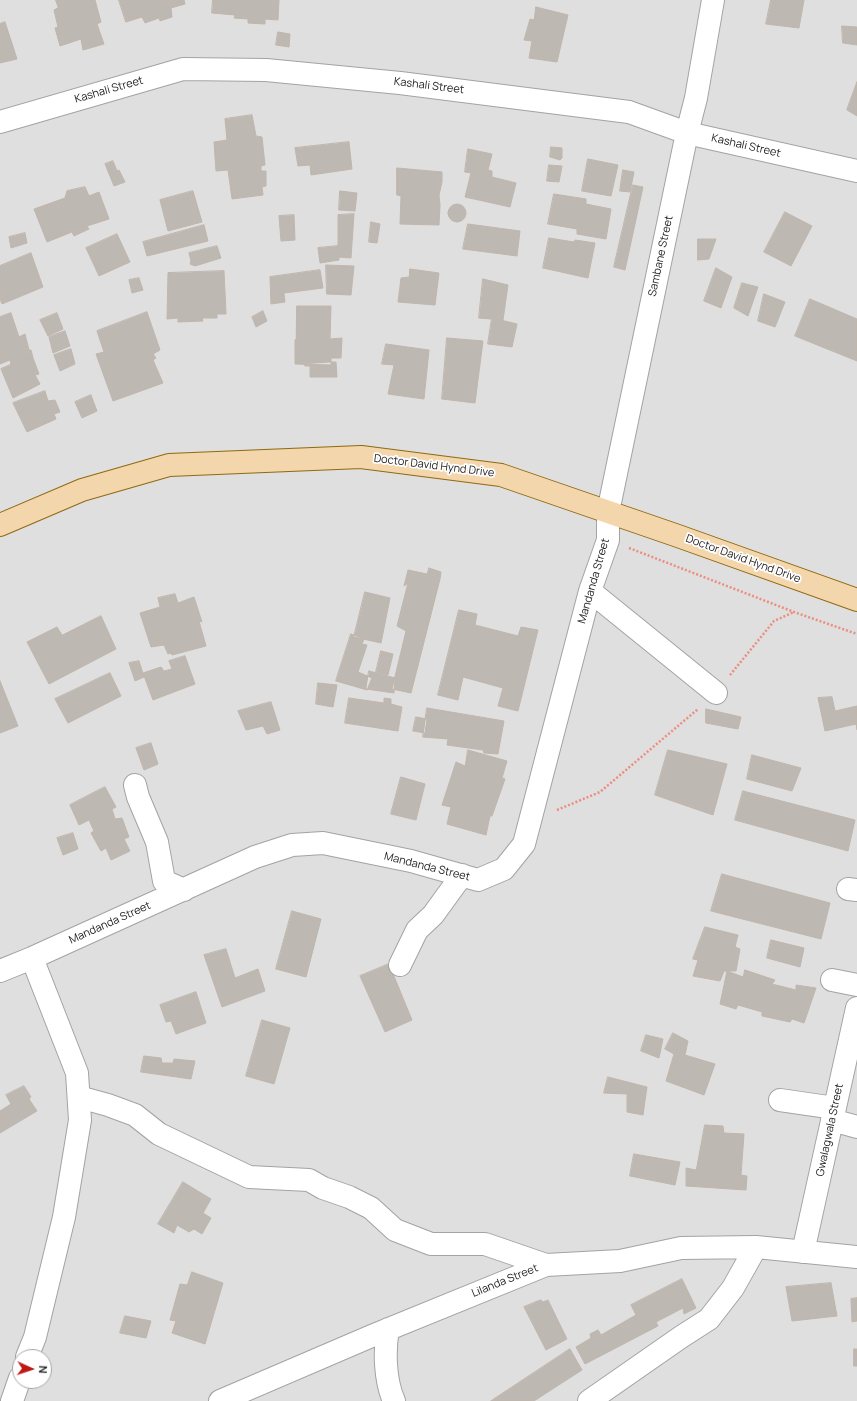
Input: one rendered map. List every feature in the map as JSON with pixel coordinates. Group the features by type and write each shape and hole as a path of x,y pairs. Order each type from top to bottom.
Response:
{"main road":[{"name":"Doctor David Hynd Drive","path":"0,525 82,490 169,465 361,457 501,475 857,600"}],"street":[{"name":"Sambane Street","path":"608,512 687,133 696,98 713,0"},
{"name":"Kashali Street","path":"0,122 183,69 266,70 400,83 629,112 687,133 857,171"},
{"name":"Mandanda Street","path":"0,970 32,958 255,857 292,845 323,843 411,861 478,880 504,869 524,844 590,591 608,540 608,512"},
{"path":"590,591 716,693"},
{"path":"135,785 138,797 157,842 164,881 184,890"},
{"path":"400,966 417,930 432,915 462,876"},
{"path":"30,1349 64,1217 80,1120 78,1073 32,958"},
{"path":"832,980 857,985"},
{"name":"Gwalagwala Street","path":"803,1252 855,1020"},
{"path":"79,1098 108,1105 135,1115 159,1134 249,1177 309,1180 323,1188 349,1197 371,1208 395,1230 431,1244 485,1244 546,1265"},
{"path":"780,1100 833,1114 857,1127"},
{"path":"589,1401 681,1337 710,1320 733,1288 756,1247"},
{"name":"Lilanda Street","path":"220,1401 388,1329 546,1265 620,1261 681,1248 756,1247 857,1256"},
{"path":"388,1329 385,1346 390,1391 394,1401"},
{"path":"12,1401 16,1389"}],"path":[{"path":"608,540 794,612 857,634"},
{"path":"529,822 600,792 716,693 774,621 794,612"}],"shaded area":[{"path":"0,0 857,0 857,1401 0,1401"}],"building":[{"path":"56,0 95,0 101,22 97,24 104,44 83,50 81,39 60,46 55,28 58,27 54,10 58,8"},
{"path":"119,0 184,0 185,4 171,8 172,17 160,21 159,18 145,23 142,17 126,22"},
{"path":"213,0 279,0 278,20 265,19 265,24 248,23 248,19 234,18 235,15 212,13"},
{"path":"771,0 804,0 799,28 766,24"},
{"path":"536,7 568,15 557,62 529,58 532,41 524,40 530,19 534,20"},
{"path":"5,22 17,59 0,63 0,24"},
{"path":"842,26 857,27 857,45 843,43"},
{"path":"278,32 290,34 289,47 276,45"},
{"path":"857,82 857,116 847,110"},
{"path":"252,115 256,136 262,137 265,165 261,166 261,171 266,171 266,186 262,187 263,195 232,199 228,170 216,171 214,142 227,140 225,119"},
{"path":"349,142 352,169 311,175 310,165 298,166 295,148"},
{"path":"551,147 562,148 562,158 560,160 550,157"},
{"path":"468,149 492,154 488,170 492,171 492,177 516,183 510,207 465,197 471,173 465,172"},
{"path":"588,159 618,165 611,196 582,191"},
{"path":"113,161 117,171 119,170 125,182 114,186 105,164"},
{"path":"549,165 562,166 559,182 547,181"},
{"path":"397,168 442,172 442,182 439,195 439,225 400,224 401,196 397,195"},
{"path":"623,170 634,172 630,192 620,191"},
{"path":"633,185 643,187 625,270 614,267"},
{"path":"85,187 89,196 99,192 109,219 87,226 89,229 74,236 72,232 47,242 34,209 65,198 67,191"},
{"path":"193,191 202,222 168,231 160,200"},
{"path":"340,191 357,193 355,211 339,210"},
{"path":"554,194 586,199 586,204 611,209 606,239 577,234 577,229 548,224"},
{"path":"453,204 461,204 466,209 464,220 461,222 453,222 448,217 448,209"},
{"path":"785,212 812,226 791,266 764,252"},
{"path":"354,214 351,258 338,257 338,215"},
{"path":"294,215 295,240 281,241 279,216"},
{"path":"371,222 380,224 377,243 369,242"},
{"path":"468,224 520,231 517,256 463,249"},
{"path":"204,225 208,241 147,256 143,242"},
{"path":"25,233 27,243 11,248 9,237"},
{"path":"117,234 130,262 99,276 86,248"},
{"path":"549,238 574,242 575,240 595,243 588,278 543,268"},
{"path":"698,239 716,239 709,259 698,260"},
{"path":"217,246 221,258 195,266 190,264 191,261 189,253"},
{"path":"338,246 339,260 320,263 318,248"},
{"path":"31,253 43,287 2,304 0,299 0,266"},
{"path":"326,265 354,266 351,295 327,294"},
{"path":"716,268 732,277 721,308 704,301"},
{"path":"410,269 439,273 435,305 398,302 401,278 409,277"},
{"path":"320,270 323,288 284,293 285,302 271,304 270,277"},
{"path":"224,271 226,314 217,314 217,318 202,318 203,321 178,322 178,318 167,319 168,273"},
{"path":"139,278 143,290 132,293 129,280"},
{"path":"483,279 508,285 503,320 479,318"},
{"path":"742,283 758,287 748,316 734,308"},
{"path":"764,294 785,302 775,327 758,321"},
{"path":"810,299 857,319 857,361 795,336"},
{"path":"297,306 331,306 330,339 342,338 341,358 331,358 331,365 295,364"},
{"path":"263,311 267,321 256,327 252,317"},
{"path":"147,312 160,350 153,354 156,358 153,360 163,383 113,401 96,354 104,352 97,331"},
{"path":"11,313 19,337 25,334 29,350 31,350 33,358 26,358 11,365 10,360 0,364 0,317"},
{"path":"57,313 63,329 48,336 40,320"},
{"path":"492,318 517,324 512,347 488,344"},
{"path":"65,331 70,346 53,353 49,337"},
{"path":"447,338 483,341 475,403 442,399"},
{"path":"386,344 429,350 424,399 388,394 394,365 382,364"},
{"path":"71,349 75,364 60,371 54,355"},
{"path":"26,358 33,358 39,374 35,375 40,384 13,398 1,369"},
{"path":"336,362 337,377 310,377 310,366 305,366 304,364"},
{"path":"45,391 48,401 55,400 60,412 54,414 56,419 27,432 13,403"},
{"path":"91,395 97,411 82,418 75,402"},
{"path":"429,568 441,572 440,579 411,693 392,689 406,631 397,626 408,583 404,586 408,570 427,574"},
{"path":"365,592 390,598 381,643 354,637"},
{"path":"175,594 178,603 194,597 202,622 199,621 206,646 172,655 170,653 168,654 164,645 151,647 140,613 160,607 158,598"},
{"path":"459,610 477,614 475,625 518,636 521,627 538,630 518,711 498,706 503,688 463,677 458,700 438,695"},
{"path":"101,616 116,649 49,684 27,642 57,627 62,635"},
{"path":"351,634 364,639 362,644 367,645 358,672 372,678 367,690 336,681"},
{"path":"381,651 393,654 388,675 376,672"},
{"path":"185,656 195,684 153,700 143,673 161,667 164,671 172,669 169,661"},
{"path":"139,661 144,677 135,681 129,663"},
{"path":"369,671 395,678 394,693 366,689"},
{"path":"110,673 121,696 68,723 55,699"},
{"path":"0,681 18,726 0,733"},
{"path":"318,683 337,685 333,707 316,704"},
{"path":"832,697 835,711 857,706 857,730 856,724 825,731 818,698"},
{"path":"349,698 384,703 384,698 391,699 391,704 402,707 398,731 345,723"},
{"path":"271,702 280,730 267,734 263,726 246,730 238,711"},
{"path":"427,708 504,721 498,754 484,753 483,750 447,745 448,739 423,737"},
{"path":"706,709 741,717 738,729 706,723"},
{"path":"416,717 427,719 425,733 413,731"},
{"path":"151,743 158,764 144,770 136,748"},
{"path":"468,750 507,761 502,778 505,779 492,816 490,816 486,835 447,824 451,807 442,805 456,762 465,766"},
{"path":"668,750 727,764 713,815 655,795"},
{"path":"752,755 801,768 792,791 747,779"},
{"path":"401,777 425,784 416,820 391,814"},
{"path":"105,787 116,807 112,809 115,819 122,818 129,837 124,839 130,851 111,860 106,848 101,851 91,833 94,831 89,820 79,825 70,805"},
{"path":"743,791 855,820 848,851 735,820"},
{"path":"73,833 78,849 63,855 57,838"},
{"path":"722,874 830,903 821,939 711,911"},
{"path":"292,911 321,919 306,977 276,969"},
{"path":"705,927 738,935 735,947 740,949 736,971 724,971 720,981 693,976 698,960 693,959"},
{"path":"771,940 804,948 800,967 767,958"},
{"path":"226,949 235,978 258,969 265,991 222,1007 204,955"},
{"path":"389,964 412,1020 385,1032 360,976"},
{"path":"745,970 775,980 772,984 796,990 796,985 816,988 804,1023 792,1019 790,1022 762,1016 762,1012 738,1005 736,1009 720,1004 727,971 743,977"},
{"path":"196,992 206,1023 176,1034 171,1021 166,1022 160,1005"},
{"path":"262,1020 290,1028 274,1084 246,1076"},
{"path":"673,1033 688,1041 685,1055 715,1064 704,1095 666,1081 674,1054 665,1049"},
{"path":"646,1035 663,1039 659,1058 641,1051"},
{"path":"144,1056 161,1058 162,1063 173,1063 174,1059 195,1061 191,1079 141,1072"},
{"path":"608,1077 647,1087 643,1115 627,1112 627,1094 604,1093"},
{"path":"24,1086 31,1097 29,1099 37,1111 0,1133 0,1111 11,1104 6,1095"},
{"path":"705,1125 723,1126 724,1133 744,1134 741,1175 747,1176 746,1190 686,1186 686,1168 696,1170"},
{"path":"634,1154 680,1162 675,1185 630,1176"},
{"path":"183,1182 211,1199 203,1213 211,1218 202,1234 194,1229 189,1232 177,1225 174,1233 158,1224"},
{"path":"192,1272 223,1283 205,1344 172,1333 176,1321 170,1320 180,1284 187,1285"},
{"path":"682,1279 696,1308 684,1314 683,1308 656,1322 658,1326 585,1364 576,1347 591,1338 590,1334 598,1330 601,1335 636,1315 631,1305"},
{"path":"831,1283 837,1316 792,1321 786,1287"},
{"path":"857,1298 857,1321 852,1322 851,1299"},
{"path":"541,1300 543,1302 548,1300 567,1339 546,1350 524,1307"},
{"path":"125,1316 151,1321 146,1338 120,1333"},
{"path":"570,1349 582,1370 534,1401 491,1401"},
{"path":"854,1349 857,1349 857,1366 854,1366"}]}
